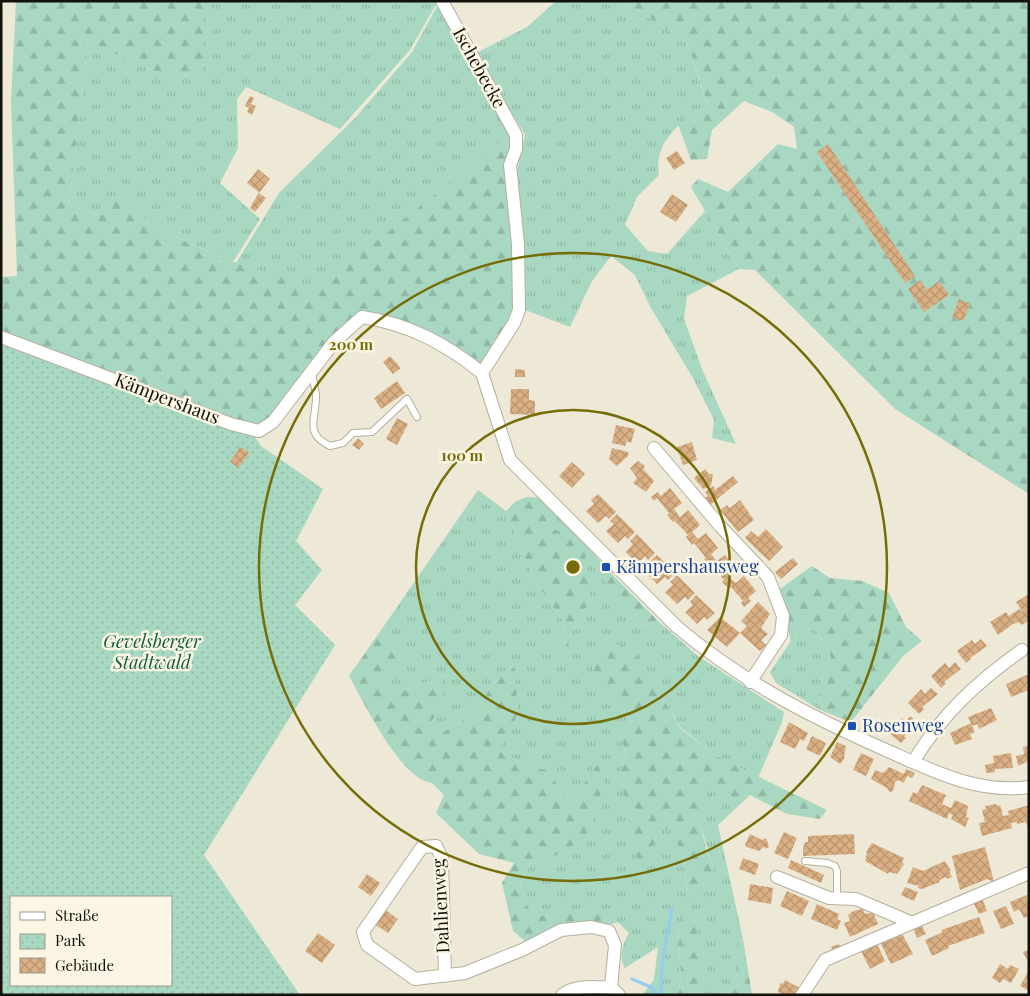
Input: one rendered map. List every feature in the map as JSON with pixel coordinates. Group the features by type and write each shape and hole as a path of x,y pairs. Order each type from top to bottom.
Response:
{"street":[{"name":"Ischebecke","path":"442,1 516,135 516,149 510,166 518,244 517,285 519,310 514,323 482,373"},
{"name":"Kämpershaus","path":"1,337 231,424 259,431 273,422 334,342 362,317 390,321 437,342 456,352 482,373"},
{"path":"482,373 510,460 677,627 750,682 817,720 958,781 994,788 1029,787"},
{"path":"654,448 721,528 768,577 783,616 781,634 750,682"},
{"path":"913,762 930,734 952,708 983,678 1022,650"},
{"name":"Dahlienweg","path":"445,976 442,858 436,846 422,847 363,932 367,945 415,979 445,976 465,973 522,950 562,930 592,927 609,931 614,945 615,991"},
{"path":"802,995 825,960 910,922 1029,873"},
{"path":"777,877 829,898 856,899 910,922"},
{"path":"562,995 584,986 615,991"}],"lane":[{"path":"312,372 316,397 314,430 318,439 330,446 343,443 353,433 372,432 407,400 417,417"},
{"path":"805,861 827,863 835,866 837,872 837,898"}],"green space":[{"path":"16,1 204,1 204,78 153,71 88,41 69,205 96,215 106,199 132,201 149,225 228,260 316,289 511,134 516,309 481,365 360,314 272,420 258,428 1,422 1,277 17,276 11,101"},
{"path":"204,1 438,1 410,50 340,129 246,87 237,99 238,148 220,183 260,219 233,262 149,225 131,201 96,215 69,205 88,40 153,71 204,78"},
{"path":"440,1 511,134 317,290 236,263 279,193 357,116 412,52"},
{"path":"556,1 623,1 687,42 707,104 688,117 671,133 660,152 658,163 659,175 637,197 625,225 648,251 667,254 705,211 739,269 687,296 684,319 702,369 736,444 712,438 714,420 694,380 651,308 635,275 611,256 592,281 570,327 520,308 517,171 525,134 474,54 527,27"},
{"path":"623,1 1029,1 1029,238 1019,235 1018,242 1029,250 1029,494 895,409 755,270 739,269 691,187 698,179 728,192 778,144 797,149 794,127 772,112 744,101 712,130 707,159 691,160 678,124 707,103 687,42"},
{"path":"1019,235 1029,238 1029,250 1018,242"},
{"name":"Gevelsberger Stadtwald","path":"1,340 253,434 261,446 323,489 296,541 322,570 295,605 335,645 204,855 300,995 1,995"},
{"path":"478,490 506,511 534,580 565,623 563,633 569,637 590,601 574,534 550,529 545,498 606,568 602,577 645,626 657,620 698,656 784,712 782,722 758,778 718,757 681,728 632,648 594,675 633,722 620,735 626,754 620,774 642,862 648,858 658,832 669,826 684,856 687,893 714,869 697,813 687,797 705,777 735,800 750,795 718,825 743,939 733,950 739,985 722,995 706,995 701,970 678,927 681,977 678,995 642,995 654,980 658,947 625,968 622,960 622,950 629,933 618,922 602,927 570,911 538,916 528,907 520,884 533,858 584,838 589,773 574,807 547,770 527,766 498,750 515,668 511,667 490,688 476,712 442,733 425,726 446,675 392,695 383,687 395,639 379,633"},
{"path":"526,497 545,498 550,529 574,534 585,551 590,601 569,637 568,651 561,652 554,638 563,633 565,623 534,580 506,511 515,502"},
{"path":"812,566 830,578 862,581 889,593 906,627 922,641 903,656 851,722 820,710 819,685 831,657 816,630 800,626 795,640 791,641 777,591"},
{"path":"607,570 657,620 645,626 601,576"},
{"path":"800,626 816,630 831,657 819,685 820,710 776,683 770,672 791,641 795,640"},
{"path":"379,633 395,639 402,661 383,687 392,695 446,675 438,714 426,726 442,733 476,712 490,688 511,667 515,668 518,714 498,750 527,766 547,770 574,807 589,773 598,765 604,783 593,820 584,839 549,859 533,858 520,884 528,907 538,916 573,910 590,911 605,917 602,927 585,928 532,947 513,931 502,883 514,863 479,854 436,813 444,795 432,783 420,779 408,769 396,755 384,739 349,676"},
{"path":"611,643 633,648 681,729 718,757 827,810 820,819 787,814 750,795 735,800 705,777 687,797 692,803 710,795 718,804 700,821 706,849 714,869 702,904 694,903 687,893 684,856 669,827 658,832 648,858 642,863 635,854 620,774 626,754 620,735 633,722 593,675 594,665"},
{"path":"687,914 696,924 706,995 678,995 681,977 678,927"},
{"path":"743,939 752,995 722,995 739,985 733,950"}],"building":[{"path":"250,96 254,98 251,104 256,106 252,115 247,112 249,108 245,106"},
{"path":"828,144 915,276 905,283 817,152"},
{"path":"677,151 685,163 674,170 666,158"},
{"path":"258,169 270,179 259,193 266,198 255,212 250,208 259,192 247,183"},
{"path":"672,194 688,205 676,222 660,212"},
{"path":"920,280 927,290 939,281 949,295 924,312 908,289"},
{"path":"959,299 970,304 963,321 952,317"},
{"path":"390,356 401,368 393,374 383,362"},
{"path":"515,369 525,370 525,377 515,377"},
{"path":"397,381 405,393 381,409 374,398"},
{"path":"511,389 529,389 529,400 535,401 535,415 510,414"},
{"path":"397,418 408,424 397,445 386,439"},
{"path":"616,425 635,429 631,443 627,441 625,446 612,443"},
{"path":"358,438 364,444 359,450 352,445"},
{"path":"692,442 697,460 683,465 677,447"},
{"path":"240,447 249,452 239,468 230,462"},
{"path":"612,448 628,452 629,455 617,466 609,459"},
{"path":"638,461 645,466 643,469 654,481 646,492 633,483 637,478 630,468"},
{"path":"572,462 585,474 572,488 559,476"},
{"path":"705,469 709,474 713,474 711,486 703,489 694,478"},
{"path":"733,476 738,482 710,505 705,498 708,496 705,492 713,486 715,490"},
{"path":"670,488 682,503 674,509 680,517 688,510 700,525 692,532 698,539 706,533 718,548 711,554 714,558 717,561 725,555 737,570 729,576 732,580 736,583 744,576 756,591 748,598 751,601 744,607 741,603 743,601 731,587 729,588 722,582 724,580 712,565 710,567 704,559 706,558 694,543 692,545 686,537 688,535 667,515 669,513 657,498 654,501 651,497 658,492 661,496"},
{"path":"598,494 616,512 609,519 606,516 598,523 586,511 594,504 591,500"},
{"path":"740,500 754,520 738,532 720,510 727,505 730,508"},
{"path":"617,514 635,532 628,539 625,536 618,543 606,531 614,524 610,521"},
{"path":"766,529 783,547 769,561 745,538 751,531 758,537"},
{"path":"637,534 655,553 648,560 645,556 637,564 626,552 633,544 630,541"},
{"path":"657,555 675,573 668,580 665,577 657,584 645,572 653,565 650,561"},
{"path":"793,558 798,564 781,579 775,572"},
{"path":"677,575 695,593 688,600 685,597 677,604 665,592 673,585 670,582"},
{"path":"1029,594 1029,621 1021,625 1019,622 1013,624 998,635 990,622 1006,612 1009,616 1019,609 1023,613 1016,602"},
{"path":"696,595 715,613 707,620 704,617 697,624 685,612 693,605 690,602"},
{"path":"758,602 770,614 761,628 768,634 761,640 766,645 760,651 740,633 747,626 741,621"},
{"path":"720,617 740,633 727,647 707,630"},
{"path":"981,639 987,646 966,663 957,651 972,640 975,644"},
{"path":"955,662 961,669 944,682 946,683 941,688 931,676 945,663 949,668"},
{"path":"1029,674 1029,684 1026,685 1029,690 1011,697 1006,684"},
{"path":"931,688 938,694 922,707 924,709 919,714 908,703 921,689 925,694"},
{"path":"991,708 997,720 979,729 977,724 972,726 975,732 970,734 972,739 955,745 950,733 971,723 968,717"},
{"path":"910,716 918,723 904,736 906,738 901,743 889,733 902,718 906,721"},
{"path":"789,722 808,733 804,741 800,739 795,749 780,742"},
{"path":"812,736 826,743 820,756 806,749"},
{"path":"837,742 846,746 845,758 840,764 830,757"},
{"path":"1029,746 1029,761 1018,766 1016,756 1024,754 1023,747"},
{"path":"861,753 874,759 866,776 853,770"},
{"path":"1011,753 1013,768 995,769 995,772 986,773 985,765 994,763 993,756"},
{"path":"889,767 904,774 906,769 915,773 912,778 907,776 904,783 899,780 895,782 893,791 890,792 887,788 871,779 875,770 883,773"},
{"path":"922,785 946,795 942,804 946,806 951,808 955,800 968,806 966,817 969,818 965,827 951,819 953,815 949,813 947,819 909,801 913,792 917,794"},
{"path":"996,804 997,806 1000,805 1003,816 1009,815 1008,811 1029,805 1029,830 1026,822 1017,824 1017,822 1011,823 1012,828 982,836 979,823 985,822 982,810 986,809 985,806"},
{"path":"784,832 797,838 788,859 774,853"},
{"path":"750,834 762,840 766,838 769,847 765,849 764,846 759,851 747,847 745,845"},
{"path":"854,834 855,854 803,856 803,848 805,842 808,842 808,836"},
{"path":"872,843 904,858 902,863 904,864 897,874 889,872 888,874 865,861 866,852"},
{"path":"985,847 994,882 987,879 960,890 952,856"},
{"path":"743,858 759,864 755,875 739,869"},
{"path":"791,860 824,875 821,883 788,868"},
{"path":"945,861 952,877 947,879 946,877 939,880 940,882 922,889 918,888 919,886 907,883 913,867 923,871"},
{"path":"367,874 380,883 371,896 358,887"},
{"path":"750,884 773,888 771,904 748,900"},
{"path":"905,887 918,892 914,901 901,895"},
{"path":"787,891 809,901 802,916 780,906"},
{"path":"1027,895 1029,916 1024,918 1019,909 1014,912 1010,902"},
{"path":"982,898 987,911 979,914 973,902"},
{"path":"817,904 839,914 837,919 841,921 837,930 811,919"},
{"path":"1006,906 1014,924 1001,929 993,911"},
{"path":"384,909 398,919 388,933 374,924"},
{"path":"863,909 865,914 873,912 878,924 850,937 844,923 850,921 848,915 853,911"},
{"path":"979,917 985,933 948,946 949,948 932,956 925,940 943,932 941,930"},
{"path":"920,922 926,934 917,938 912,925"},
{"path":"901,932 913,954 891,964 880,942"},
{"path":"318,933 335,945 322,963 305,951"},
{"path":"839,944 841,948 833,951 831,947"},
{"path":"877,944 885,961 870,969 861,951"},
{"path":"1029,949 1029,959 1027,960 1023,952"},
{"path":"1000,964 1008,969 1010,965 1019,969 1011,983 1003,979 1000,983 992,978"},
{"path":"1029,970 1029,991 1020,986"},
{"path":"785,980 800,988 796,995 783,995 778,992 780,983 783,984"}],"waterway":[{"path":"661,995 662,963 672,908"},
{"path":"632,979 651,987 658,995"}],"place":[{"name":"Kämpershausweg","path":"606,567"},
{"name":"Rosenweg","path":"852,726"}]}
